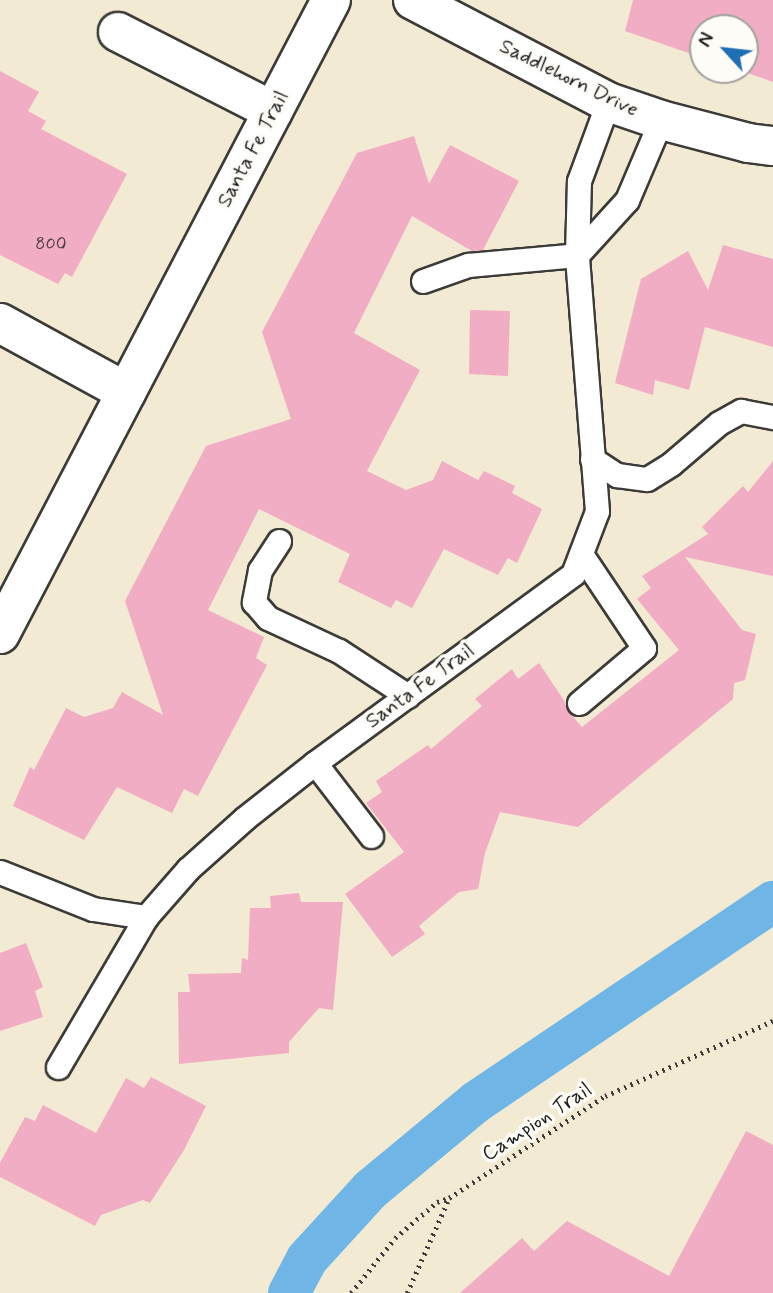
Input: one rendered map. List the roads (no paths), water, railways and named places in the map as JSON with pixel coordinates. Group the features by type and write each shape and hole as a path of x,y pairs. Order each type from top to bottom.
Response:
{"street":[{"name":"Santa Fe Trail","path":"0,634 331,0"},
{"name":"Saddlehorn Drive","path":"413,0 608,102 661,120 748,143 773,146"},
{"path":"118,32 273,111"},
{"path":"0,323 126,392"}],"lane":[{"name":"Santa Fe Trail","path":"58,1068 146,917 188,869 245,818 314,763 573,574 597,511 577,256 579,181 608,102"},
{"path":"423,281 468,265 534,257 577,256 626,200 661,120"},
{"path":"592,459 617,475 647,479 671,464 719,423 741,411 773,417"},
{"path":"279,541 260,570 254,602 268,618 339,651 408,696"},
{"path":"579,703 644,648 581,554"},
{"path":"314,763 371,836"},
{"path":"0,872 93,909 146,917"}],"waterway":[{"path":"289,1293 307,1259 370,1190 476,1102 773,902"}]}
